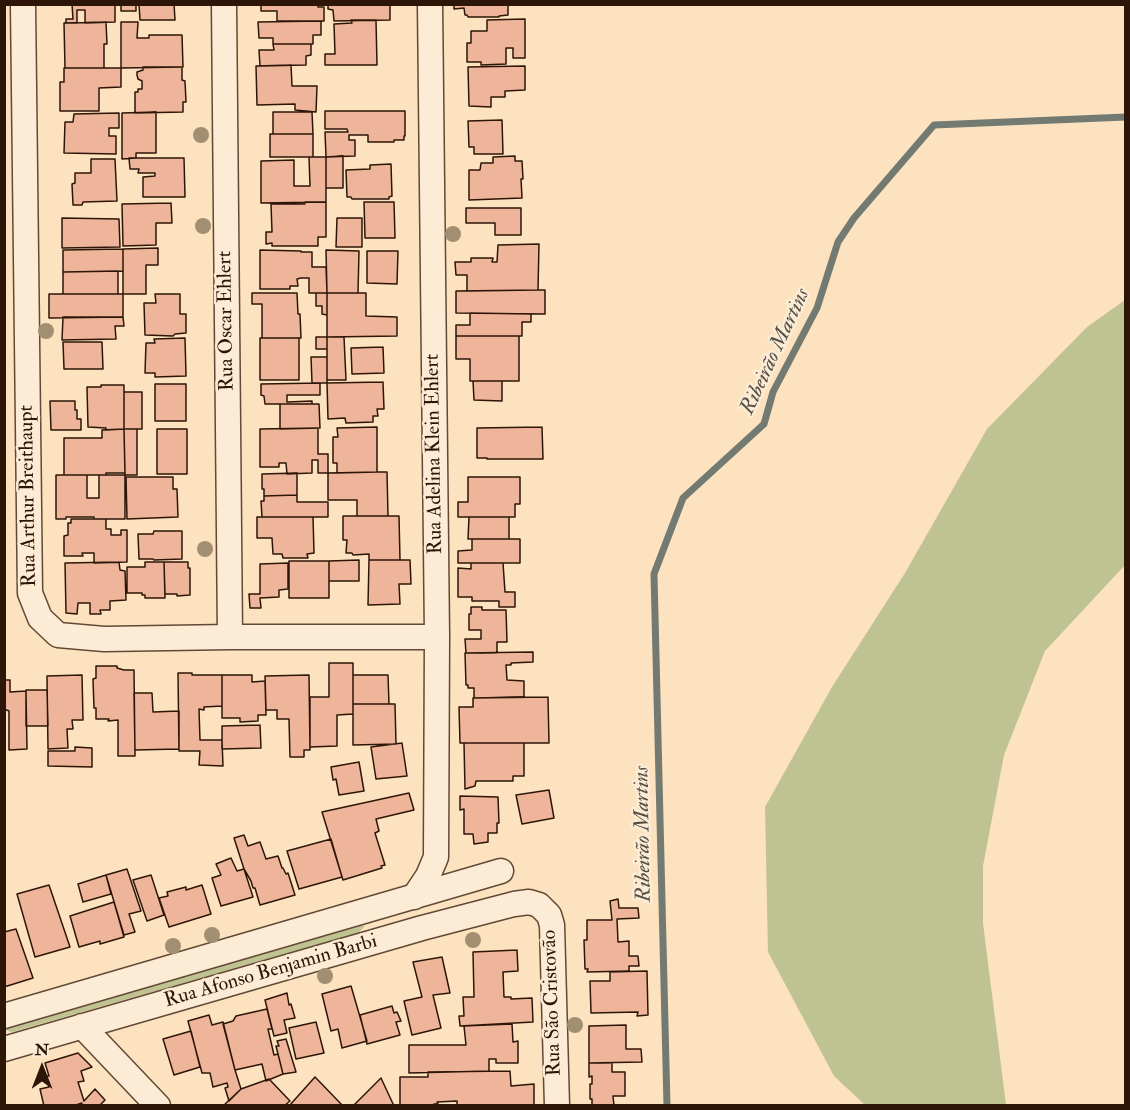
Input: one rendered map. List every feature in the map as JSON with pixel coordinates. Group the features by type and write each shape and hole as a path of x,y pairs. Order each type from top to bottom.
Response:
{"street":[{"name":"Rua Arthur Breithaupt","path":"23,4 30,593 40,618 58,635 104,639 437,638"},
{"name":"Rua Oscar Ehlert","path":"224,4 230,637"},
{"name":"Rua Adelina Klein Ehlert","path":"414,897 428,876 436,857 437,638 430,4"},
{"name":"Rua Afonso Benjamin Barbi","path":"4,1016 501,871"},
{"path":"414,897 422,928"},
{"name":"Rua Afonso Benjamin Barbi","path":"4,1048 422,928 514,904 529,902 539,905"},
{"name":"Rua São Cristovão","path":"539,905 549,915 552,925 557,1106"},
{"path":"82,1026 158,1106"}],"green space":[{"path":"1125,300 1125,565 1045,651 1004,755 983,866 983,923 1006,1105 865,1105 834,1076 768,952 765,807 832,687 905,573 987,429 1087,327"},
{"path":"354,925 365,926 358,933 12,1032 5,1030 9,1025"}],"building":[{"path":"72,4 115,4 115,22 85,23 85,10 77,10 77,23 66,23 66,19 73,19"},
{"path":"121,4 136,4 136,11 121,11"},
{"path":"139,4 174,4 175,20 140,20"},
{"path":"261,4 318,4 318,7 324,7 324,21 277,21 277,11 261,11"},
{"path":"328,4 390,4 390,20 334,21 333,10 328,9"},
{"path":"454,4 508,4 508,15 468,17 465,15 464,8 454,9"},
{"path":"525,19 525,58 513,58 513,48 506,48 506,64 481,65 481,62 467,62 467,43 471,43 471,31 487,31 487,20"},
{"path":"351,20 376,20 377,65 325,65 325,54 335,54 334,24 352,23"},
{"path":"321,21 321,35 313,35 313,44 273,44 273,38 259,38 258,22"},
{"path":"106,22 107,44 104,44 104,68 65,68 64,23"},
{"path":"121,22 138,22 137,38 149,38 149,35 182,35 183,67 121,68"},
{"path":"273,44 311,44 311,55 306,56 306,65 260,66 259,50 274,50"},
{"path":"291,65 292,86 317,86 316,112 295,110 295,104 257,105 256,66"},
{"path":"525,66 525,90 505,91 505,97 491,97 491,107 469,106 468,67"},
{"path":"143,67 182,67 186,102 183,102 183,112 135,113 135,92 142,89 142,81 138,79 137,72 143,70"},
{"path":"64,68 121,68 121,87 99,88 99,111 60,111 60,82 64,82"},
{"path":"325,111 405,111 404,140 368,142 368,135 349,135 349,140 355,140 355,156 326,157 325,132 348,132 347,129 325,129"},
{"path":"156,112 156,153 136,153 136,158 122,159 122,113"},
{"path":"273,112 312,112 313,134 273,134"},
{"path":"119,113 119,128 109,128 109,136 116,136 116,154 64,153 65,122 73,122 74,114"},
{"path":"502,120 503,154 474,154 474,147 469,147 468,121"},
{"path":"270,134 313,134 313,157 270,157"},
{"path":"343,156 343,188 326,188 326,157"},
{"path":"515,156 515,161 522,161 522,198 469,200 469,170 480,170 481,163 493,163 493,157"},
{"path":"309,157 326,157 326,202 261,203 261,161 294,160 294,186 310,186"},
{"path":"129,158 184,158 185,197 143,197 143,177 155,176 155,173 138,173 139,169 130,169"},
{"path":"91,159 115,159 117,201 83,202 82,205 73,205 72,184 75,183 75,173 91,173"},
{"path":"391,164 392,196 389,199 347,197 346,170 370,169 370,165"},
{"path":"305,202 326,202 326,237 318,237 318,246 266,244 266,232 272,232 271,204 305,204"},
{"path":"364,202 394,202 395,238 365,238"},
{"path":"171,203 172,223 156,223 156,245 123,246 122,204"},
{"path":"466,208 521,208 521,235 495,235 495,223 466,223"},
{"path":"62,218 119,219 120,247 62,248"},
{"path":"337,218 362,218 362,247 336,247"},
{"path":"539,244 538,290 467,291 467,275 456,275 455,262 471,262 471,258 493,258 492,262 497,262 498,245"},
{"path":"158,248 158,265 146,265 146,294 123,294 123,249"},
{"path":"123,249 123,271 63,272 63,250"},
{"path":"260,250 312,252 312,267 326,267 327,293 309,293 309,278 297,279 298,286 290,286 290,289 260,289"},
{"path":"326,250 359,251 358,293 327,293"},
{"path":"367,251 398,251 397,284 367,283"},
{"path":"118,271 118,294 63,294 63,272"},
{"path":"545,290 545,314 456,313 456,291"},
{"path":"252,293 297,293 301,338 262,338 262,304 252,304"},
{"path":"316,293 327,293 327,315 322,314 322,306 316,306"},
{"path":"327,293 366,293 366,316 397,317 397,336 327,337"},
{"path":"49,294 123,294 123,317 49,318"},
{"path":"155,294 180,294 180,314 186,314 186,333 173,336 145,335 144,303 156,303"},
{"path":"470,313 531,314 531,322 522,322 522,336 456,336 456,325 470,325"},
{"path":"63,317 123,317 124,326 115,326 116,339 62,340"},
{"path":"456,336 519,336 519,381 470,381 470,359 456,359"},
{"path":"316,337 327,337 327,349 316,349"},
{"path":"327,337 344,337 346,380 327,380"},
{"path":"185,338 186,376 155,377 155,373 145,373 146,343 155,343 154,339"},
{"path":"260,338 299,338 299,380 260,380"},
{"path":"63,342 102,342 103,369 64,369"},
{"path":"383,347 384,373 352,374 351,348"},
{"path":"311,357 327,357 327,383 312,383"},
{"path":"473,381 502,381 502,401 474,400"},
{"path":"383,382 384,409 377,409 378,416 373,416 373,422 346,423 345,418 328,419 327,383"},
{"path":"320,383 320,395 287,395 287,402 312,401 312,404 265,404 264,396 261,395 261,384"},
{"path":"155,384 186,384 186,421 155,421"},
{"path":"101,385 124,385 124,429 106,430 106,428 88,427 87,387 101,387"},
{"path":"124,392 142,392 142,429 124,429"},
{"path":"50,401 75,401 77,419 81,419 81,430 51,430"},
{"path":"280,404 319,404 320,428 280,429"},
{"path":"377,427 377,472 337,473 337,463 333,463 333,437 338,437 337,428"},
{"path":"542,427 543,459 477,458 477,428"},
{"path":"318,428 318,454 328,454 328,473 318,473 318,460 312,460 312,473 287,474 286,463 279,463 279,467 260,467 260,429"},
{"path":"124,429 125,473 64,475 64,438 102,438 102,430"},
{"path":"124,429 137,429 137,475 125,475"},
{"path":"157,429 187,429 187,474 157,474"},
{"path":"387,472 388,516 357,516 357,500 328,500 328,473"},
{"path":"297,473 297,495 264,496 262,474"},
{"path":"56,475 87,475 87,498 99,498 99,475 125,475 125,519 66,517 66,519 56,519"},
{"path":"126,477 173,477 173,489 177,489 178,517 127,519"},
{"path":"468,477 520,477 520,504 515,504 515,517 458,517 458,502 468,502"},
{"path":"297,495 297,502 328,502 328,517 262,517 261,501 264,501 264,496"},
{"path":"343,516 399,516 400,560 369,560 369,554 346,553 347,540 343,540"},
{"path":"257,517 313,517 314,553 307,554 308,558 283,558 282,554 273,554 272,538 257,538"},
{"path":"469,517 509,517 509,539 468,539"},
{"path":"71,519 106,519 106,529 111,529 111,535 121,535 121,530 127,530 127,562 94,563 94,553 82,553 83,556 64,556 64,536 68,535 68,523 71,523"},
{"path":"154,531 182,531 182,559 139,559 138,534 153,534"},
{"path":"472,539 520,539 520,563 458,563 458,551 472,550"},
{"path":"359,560 359,581 329,581 329,561"},
{"path":"369,560 410,560 411,584 399,584 400,604 368,605"},
{"path":"289,561 329,561 329,598 289,598"},
{"path":"119,562 120,570 125,571 126,600 110,601 110,610 100,610 101,614 90,614 90,603 78,603 77,614 66,613 65,563"},
{"path":"145,562 164,562 165,598 145,598 142,593 127,593 127,567 145,567"},
{"path":"164,562 188,562 190,595 165,594"},
{"path":"288,563 288,589 279,590 279,597 260,598 261,608 250,608 249,594 260,594 260,564"},
{"path":"471,563 503,563 505,592 515,592 515,607 499,607 499,601 472,601 472,597 458,597 458,568 471,569"},
{"path":"471,607 482,607 482,610 506,610 507,642 497,642 497,653 466,653 465,639 481,639 481,630 469,630"},
{"path":"533,652 533,662 506,665 507,680 524,681 524,697 474,698 474,688 468,688 466,685 465,653"},
{"path":"329,663 353,663 353,714 337,715 337,746 310,747 310,697 329,697"},
{"path":"96,666 117,666 124,670 134,670 135,756 118,756 118,720 96,719 93,679 96,678"},
{"path":"178,673 222,675 222,706 199,709 200,740 222,740 223,766 199,765 200,751 179,751"},
{"path":"82,675 83,720 72,720 73,729 67,729 68,748 48,749 47,676"},
{"path":"222,675 252,675 252,682 265,681 266,715 258,715 258,721 240,722 240,718 222,718"},
{"path":"309,675 310,750 304,750 304,757 290,757 289,719 277,719 277,710 266,710 265,676"},
{"path":"353,675 388,675 389,704 353,704"},
{"path":"4,680 10,680 10,692 26,691 27,749 9,750 9,711 4,709"},
{"path":"26,690 47,690 48,726 26,726"},
{"path":"134,693 152,693 153,712 179,711 179,749 135,750"},
{"path":"548,697 549,743 460,743 459,707 473,707 473,698"},
{"path":"353,704 395,704 396,744 353,745"},
{"path":"260,725 261,748 222,749 222,726"},
{"path":"402,743 407,776 376,779 371,747"},
{"path":"464,743 524,743 524,776 513,776 513,781 476,781 475,786 465,789"},
{"path":"75,747 92,748 92,767 48,766 48,751 75,751"},
{"path":"359,762 364,791 339,795 331,767"},
{"path":"549,790 554,818 522,824 516,795"},
{"path":"409,793 414,810 376,819 379,831 375,833 385,865 381,866 382,868 343,880 322,812"},
{"path":"460,796 498,797 497,833 488,833 488,842 474,844 473,834 464,834 464,809 460,810"},
{"path":"244,835 248,846 260,842 266,859 278,856 282,868 286,874 288,873 295,895 260,905 255,888 244,869 234,838"},
{"path":"331,839 342,877 299,889 287,851"},
{"path":"231,858 237,871 244,869 253,897 221,906 212,878 221,875 216,864"},
{"path":"127,869 141,911 129,914 135,932 124,935 106,875"},
{"path":"106,875 111,894 83,902 78,884"},
{"path":"151,875 164,915 147,921 133,880"},
{"path":"49,885 70,947 35,957 17,894"},
{"path":"202,885 211,914 169,927 159,898 168,896 167,892"},
{"path":"618,899 619,908 638,908 639,918 617,919 618,942 629,941 629,956 638,956 639,966 629,966 629,971 587,972 584,940 587,940 587,920 612,920 610,901"},
{"path":"114,902 124,937 79,947 70,916"},
{"path":"16,929 33,978 4,987 4,932"},
{"path":"517,950 518,971 503,972 504,997 532,998 533,1022 460,1026 459,1016 464,1016 463,997 474,997 473,952"},
{"path":"442,957 450,993 433,995 441,1028 412,1035 404,1001 422,997 413,962"},
{"path":"647,971 648,1015 637,1016 638,1012 591,1013 590,981 610,981 610,972"},
{"path":"351,986 367,1041 342,1048 338,1029 331,1031 322,994"},
{"path":"287,993 295,1018 284,1020 287,1033 274,1036 265,1000"},
{"path":"392,1006 394,1013 397,1012 401,1021 396,1022 400,1035 367,1044 360,1015"},
{"path":"267,1009 272,1029 268,1029 274,1055 278,1054 283,1074 266,1081 262,1064 235,1070 223,1024 233,1021 236,1016"},
{"path":"209,1015 212,1025 223,1022 241,1089 229,1101 225,1088 228,1087 227,1083 213,1087 210,1073 202,1073 188,1021"},
{"path":"316,1022 324,1053 296,1059 289,1028"},
{"path":"512,1024 513,1042 518,1041 518,1063 496,1063 496,1059 489,1059 489,1071 409,1073 409,1045 466,1045 464,1026"},
{"path":"626,1025 626,1049 641,1049 642,1062 589,1063 589,1026"},
{"path":"191,1031 200,1067 174,1075 163,1039"},
{"path":"286,1039 296,1072 283,1074 276,1046 279,1046 277,1041"},
{"path":"78,1053 92,1067 81,1071 84,1081 78,1082 84,1101 95,1089 105,1100 99,1106 80,1106 82,1103 73,1106 44,1106 40,1089 49,1087 46,1076 49,1076 45,1063"},
{"path":"589,1063 612,1063 612,1072 625,1072 625,1096 613,1096 614,1106 592,1106 590,1084 592,1084 592,1076 589,1077"},
{"path":"510,1071 511,1086 534,1084 534,1105 457,1106 457,1101 437,1102 438,1104 434,1106 400,1106 400,1077 428,1077 428,1072"},
{"path":"315,1077 343,1106 289,1106"},
{"path":"381,1078 394,1106 354,1105"},
{"path":"269,1079 290,1101 284,1106 223,1106 241,1089"}],"waterway":[{"name":"Ribeirão Martins","path":"667,1106 654,574 683,498 764,424 773,392 817,308 838,242 854,218 934,125 1126,117"}]}
